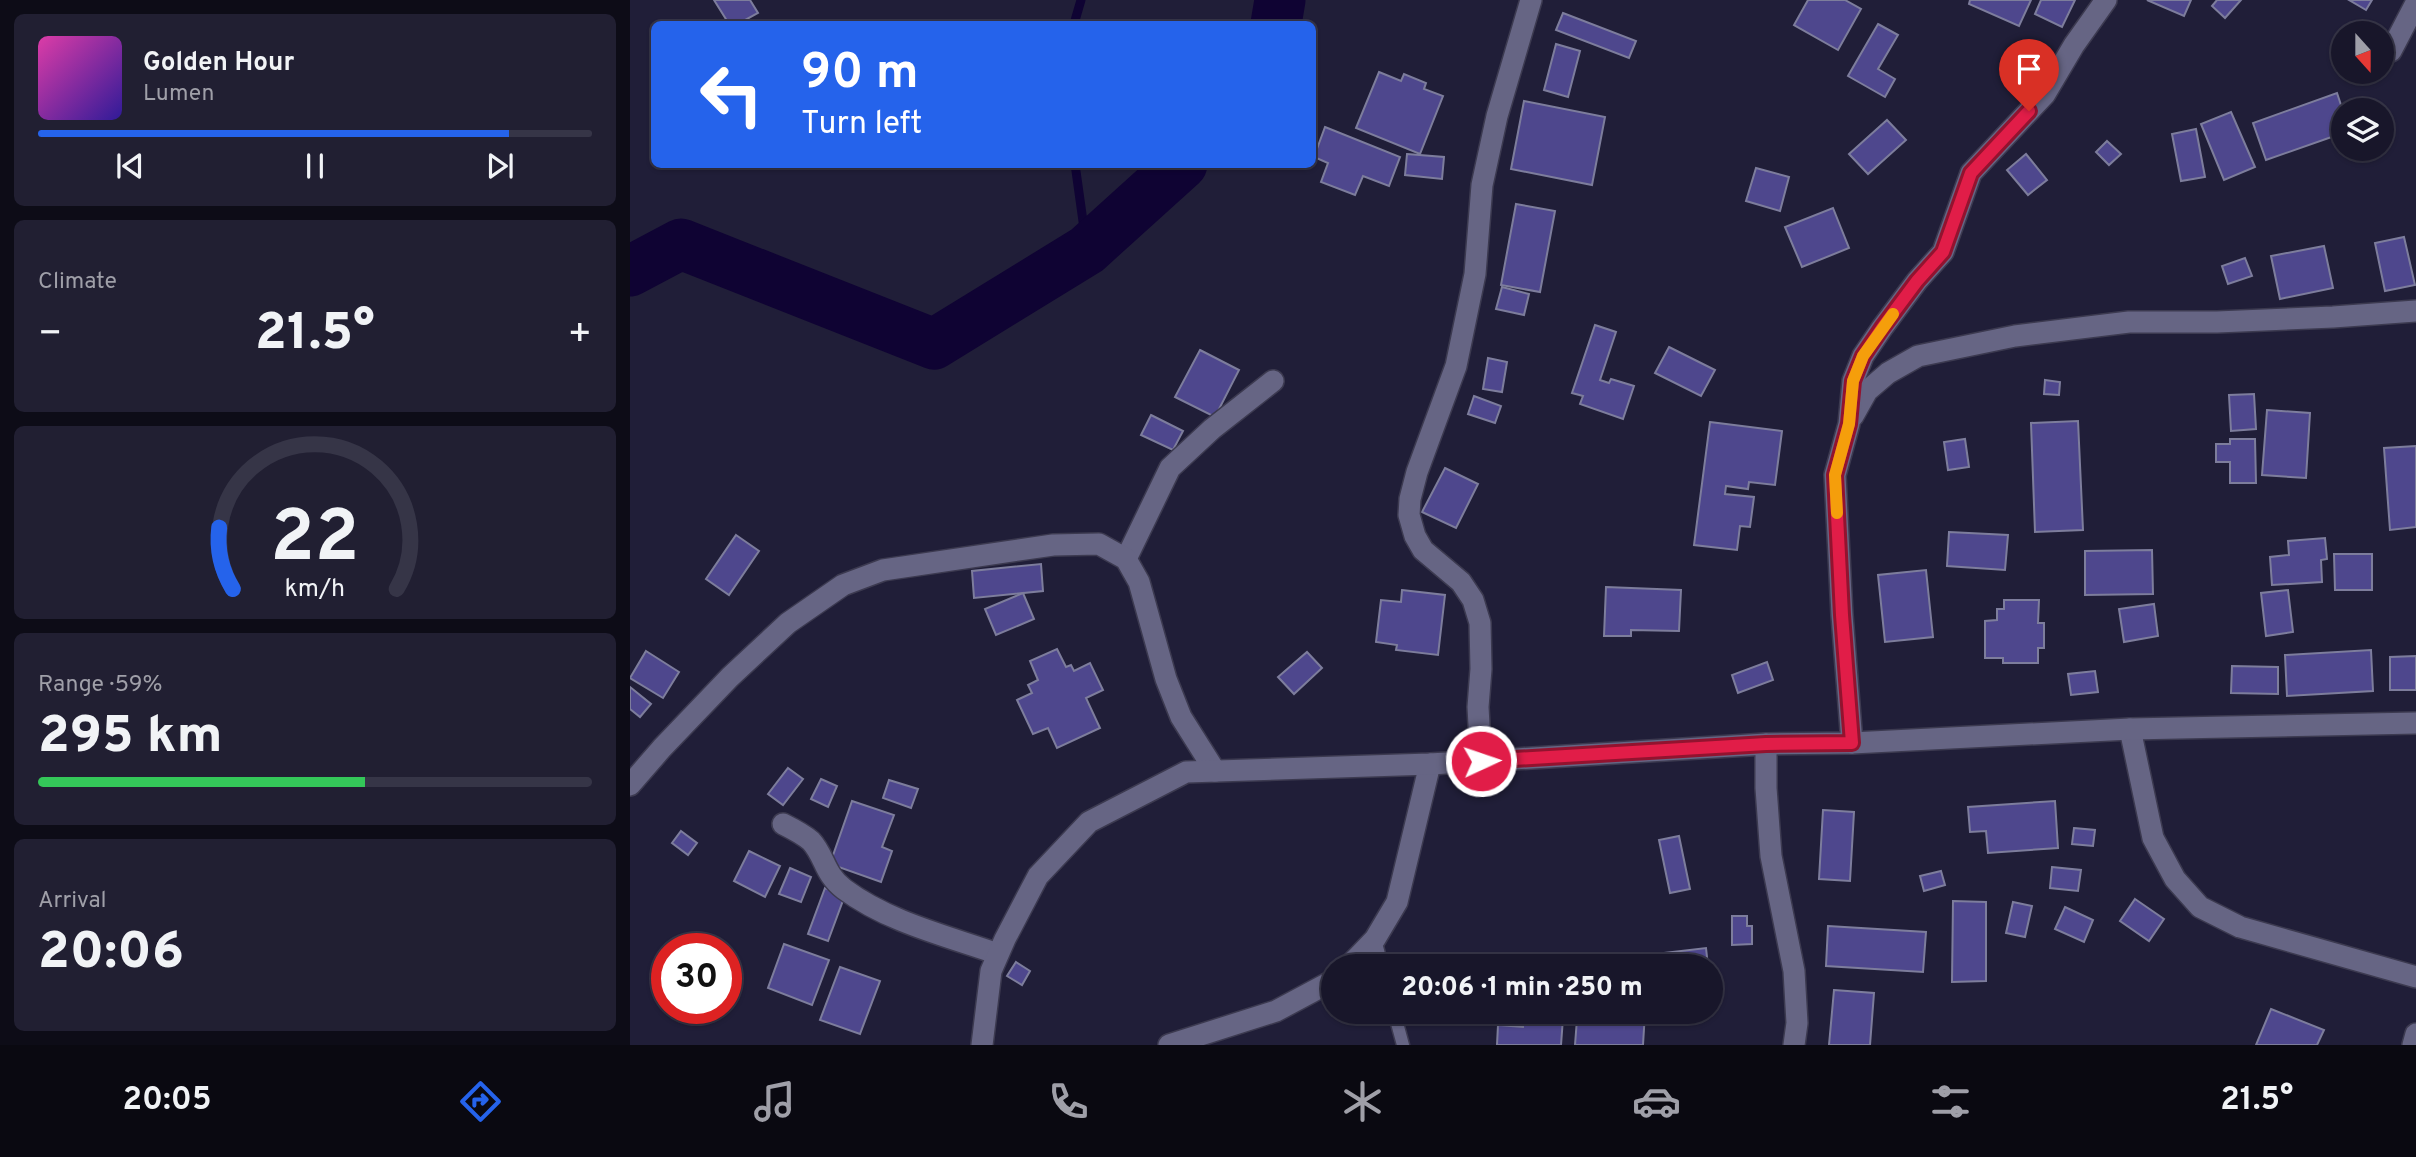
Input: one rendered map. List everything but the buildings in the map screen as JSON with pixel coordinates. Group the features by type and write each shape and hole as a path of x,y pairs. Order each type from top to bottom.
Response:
{"street":[{"path":"1481,761 1478,707 1480,623 1473,600 1461,582 1423,550 1415,536 1409,515 1410,499 1417,472 1456,366 1475,274 1482,185 1497,116 1531,0"},
{"path":"1852,743 1835,475 1849,424 1853,381 1863,356 1917,281 1943,252 1971,173 2045,94 2106,0"},
{"path":"2394,45 2416,2"},
{"path":"1849,424 1867,391 1888,373 1918,356 2015,336 2129,321 2230,321 2416,311"},
{"path":"1126,559 1170,468 1212,429 1273,381"},
{"path":"630,785 730,677 788,623 843,585 883,570 1052,545 1099,544 1126,559 1139,582 1162,667 1181,717 1215,771"},
{"path":"982,1045 991,971 1038,877 1089,822 1186,772 1430,764 1766,744 1852,743 2130,729 2416,723"},
{"path":"2130,729 2153,838 2175,879 2200,907 2240,927 2416,977"},
{"path":"1766,744 1771,856 1794,971 1797,1023 1794,1045"},
{"path":"1361,954 1376,939 1397,902 1430,764"},
{"path":"783,824 811,842 829,876 861,900 932,932 998,954"},
{"path":"1169,1045 1209,1038 1276,1011 1321,987"},
{"path":"2413,1045 2416,1034"}],"lane":[{"path":"1376,939 1379,954"},
{"path":"1397,1024 1403,1045"}],"waterway":[{"path":"1075,21 1081,0"},
{"path":"1276,21 1280,0"},
{"path":"1076,168 1087,250"},
{"path":"630,271 681,244 934,344 1087,250 1178,168"}],"slow traffic":[{"path":"1837,513 1835,475 1849,424 1853,381 1863,356 1893,314"}],"route":[{"path":"1481,761 1766,744 1852,743 1835,475 1849,424 1853,381 1863,356 1882,328 1917,281 1943,252 1971,173 2029,111"}]}
